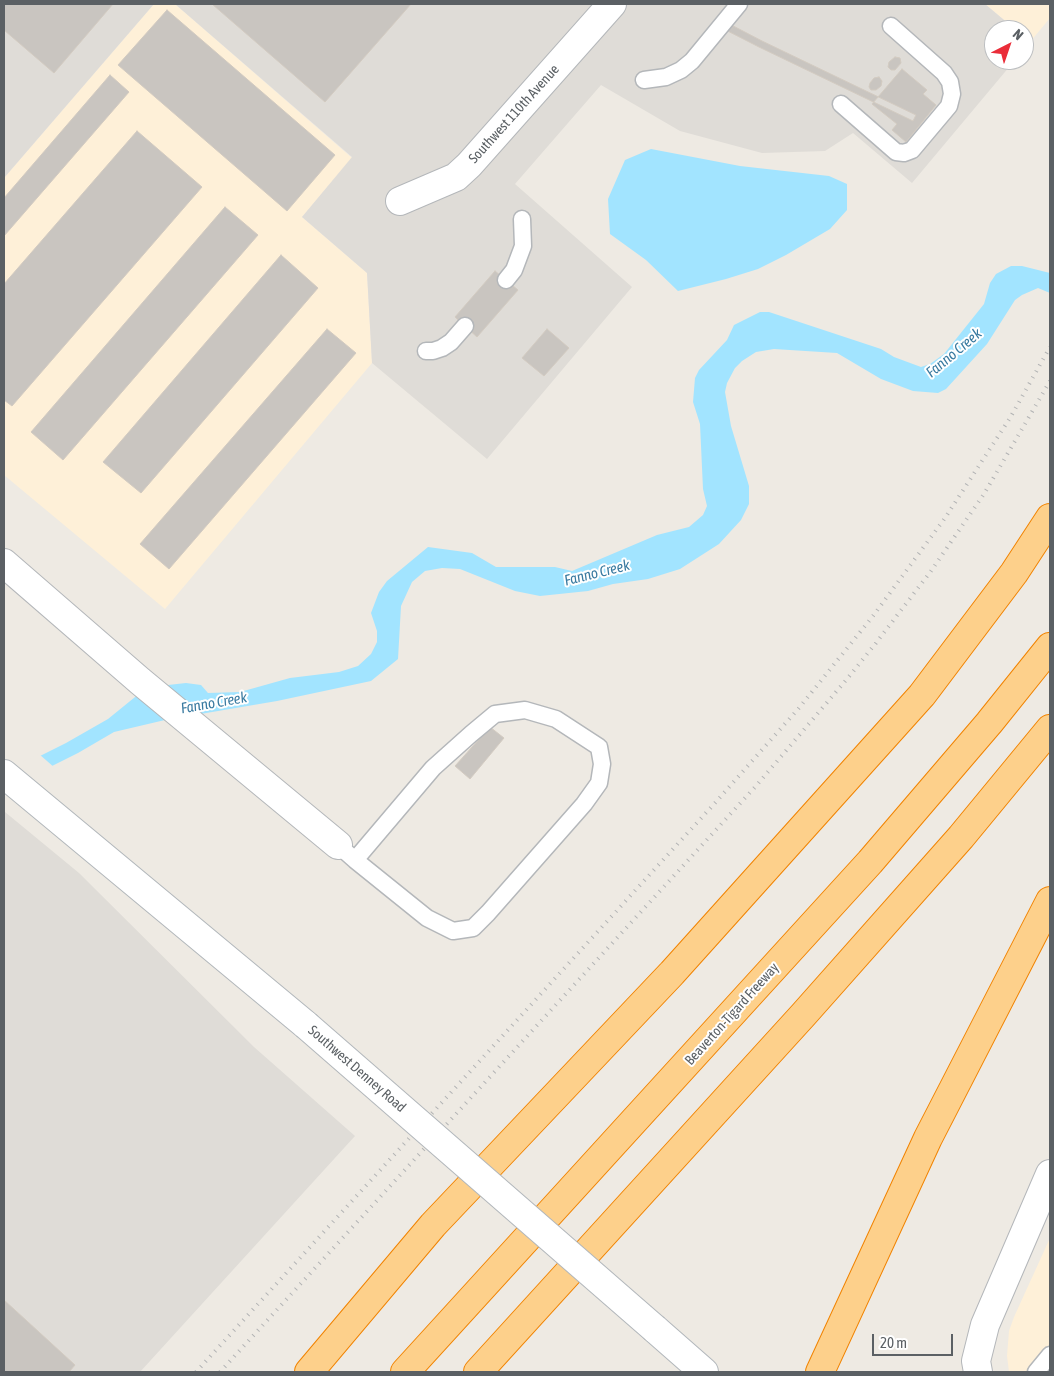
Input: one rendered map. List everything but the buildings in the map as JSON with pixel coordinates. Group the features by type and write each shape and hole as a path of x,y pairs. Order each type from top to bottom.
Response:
{"highway":[{"path":"309,1372 433,1224 672,973 922,695 1014,574 1050,518"},
{"name":"Beaverton-Tigard Freeway","path":"405,1372 870,862 989,723 1050,647"},
{"path":"478,1372 797,1021 961,837 1050,729"},
{"path":"820,1372 928,1138 1050,901"}],"street":[{"name":"Southwest 110th Avenue","path":"400,201 456,177 469,165 612,4"},
{"path":"4,563 140,681 346,853"},
{"name":"Southwest Denney Road","path":"4,774 306,1025 704,1372"},
{"path":"978,1372 976,1361 985,1325 1042,1215 1050,1174"}],"lane":[{"path":"644,80 666,77 681,70 692,61 736,8"},
{"path":"841,104 896,152 904,154 912,150 949,106 952,94 950,82 944,73 891,26"},
{"path":"506,280 516,265 523,246 522,219"},
{"path":"426,351 442,348 451,342 465,326"},
{"path":"525,710 556,720 599,747 602,764 599,783 584,804 473,928 453,931 427,918 346,853 433,768 495,714 525,710"},
{"path":"1036,1372 1050,1355"}],"shaded area":[{"path":"4,4 154,4 4,178"},
{"path":"154,4 175,4 352,158 302,217 367,273 372,363 165,609 4,475 4,178"},
{"path":"175,4 985,4 1004,20 984,20 984,70 1007,70 912,183 853,133 825,151 762,153 680,131 601,85 515,184 632,287 487,459 372,363 367,273 302,217 352,157"},
{"path":"985,4 1050,4 1050,18 1034,37 1034,20 1004,20"},
{"path":"4,812 79,873 254,1047 355,1136 140,1372 4,1372"},
{"path":"1050,1238 1050,1372 1009,1372 1007,1356 1009,1331"}],"water":[{"path":"651,149 740,166 829,176 847,184 847,210 830,229 758,269 678,291 646,260 610,234 608,199 625,160"},
{"name":"Fanno Creek","path":"1011,266 1022,266 1050,273 1050,293 1038,288 1015,300 987,344 946,389 938,393 913,391 881,379 837,353 774,349 756,352 742,361 735,368 727,383 725,392 731,426 749,486 749,504 741,520 719,544 680,569 648,579 613,584 588,591 540,596 515,591 460,569 442,568 425,571 412,582 401,606 398,659 371,681 277,701 165,720 114,732 78,753 4,790 4,774 66,743 108,719 140,693 159,686 186,683 201,685 208,693 240,692 290,678 339,672 358,666 371,654 377,642 377,631 371,613 379,592 387,581 428,547 472,553 496,567 555,567 572,571 657,535 689,527 703,515 707,506 703,489 700,424 693,402 695,378 699,370 727,340 734,325 760,312 769,312 881,349 894,357 921,367 930,364 944,354 984,304 990,283 996,274"}],"pier":[{"path":"39,754 55,768 4,793 4,771"}],"railway":[{"path":"196,1372 715,803 799,708 873,616 945,518 1010,418 1050,347"},
{"path":"220,1372 756,786 847,679 931,571 984,494 1050,381"}]}
